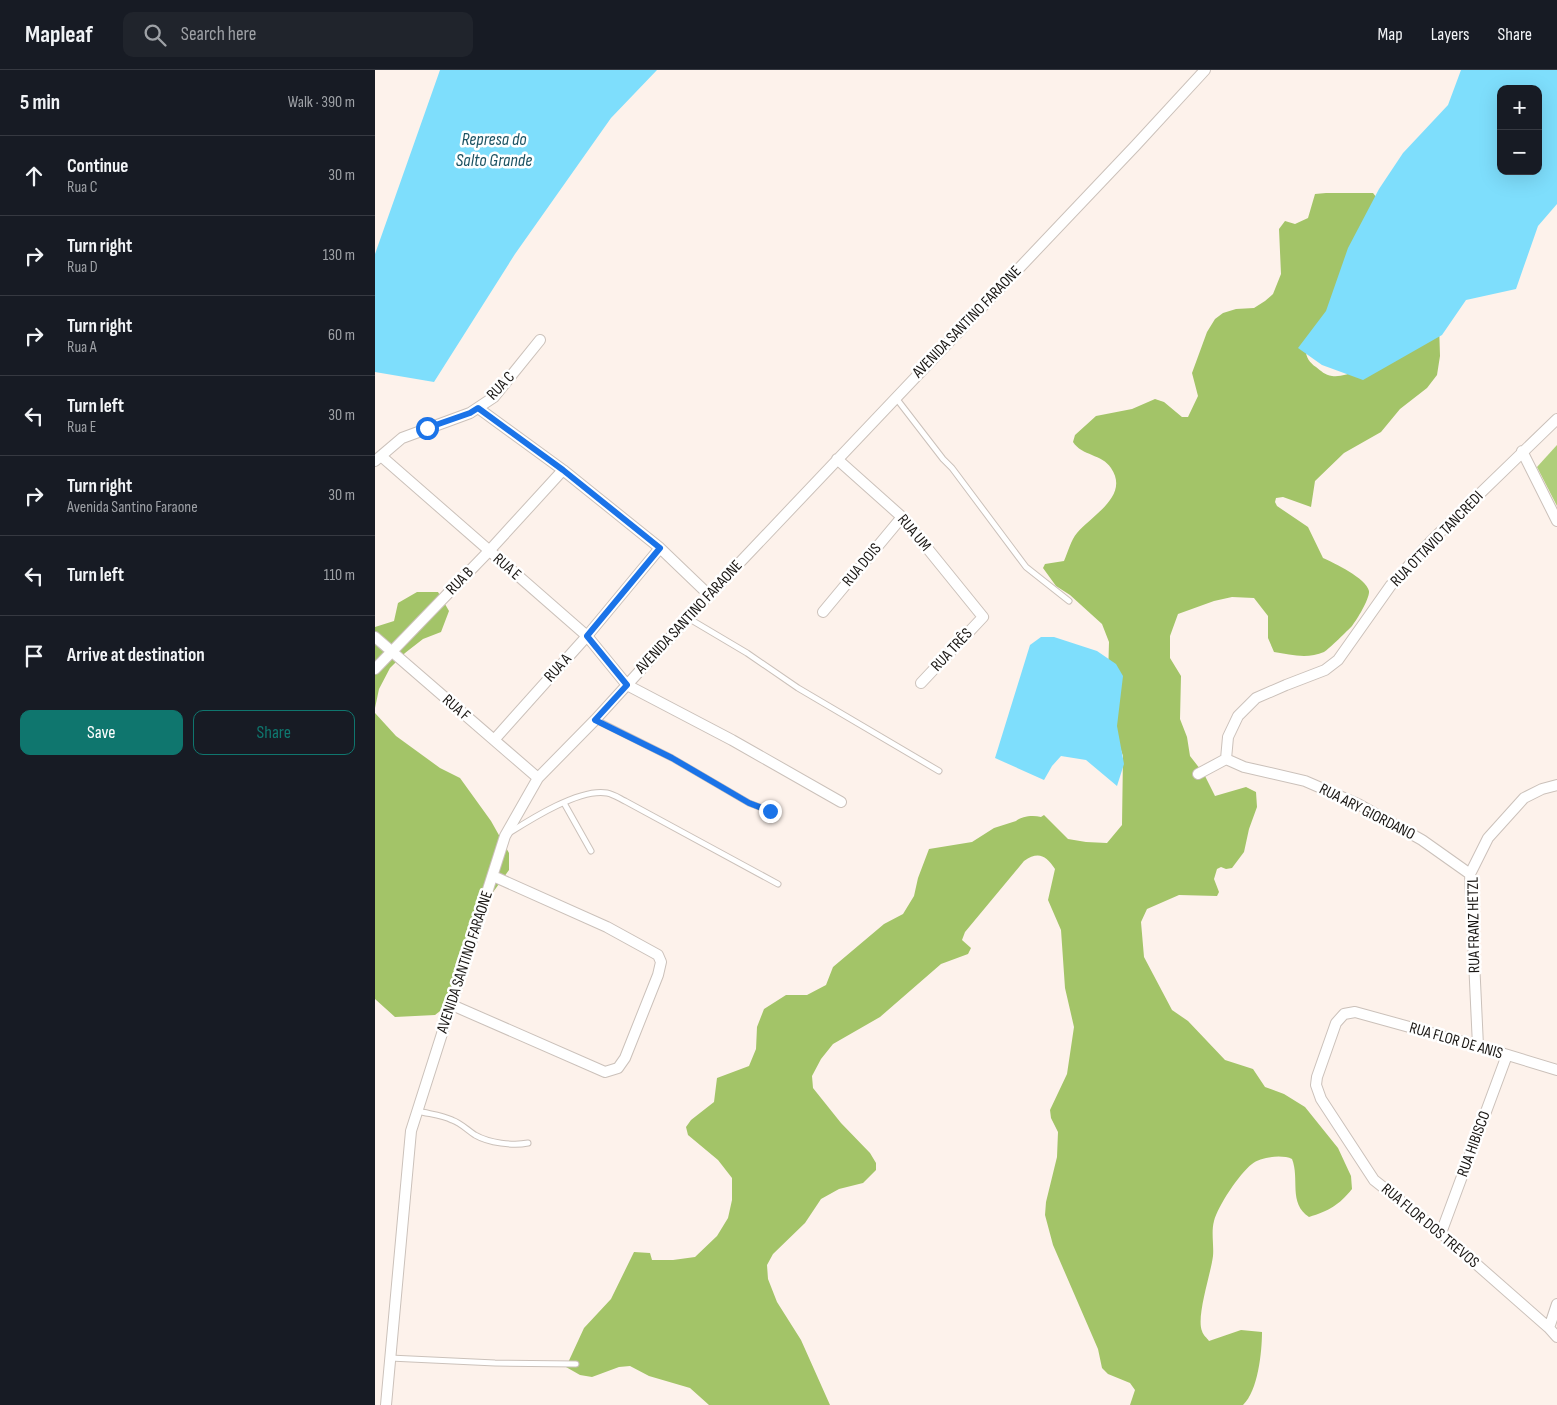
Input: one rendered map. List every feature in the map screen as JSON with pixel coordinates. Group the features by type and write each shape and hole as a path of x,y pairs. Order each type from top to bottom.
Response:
{"street":[{"name":"AVENIDA SANTINO FARAONE","path":"386,1405 411,1131 505,836 538,778 595,720 709,595 1205,70"},
{"name":"RUA C","path":"378,458 402,438 470,413 494,397 540,340"},
{"path":"478,408 563,470 660,548 709,595"},
{"name":"RUA OTTAVIO TANCREDI","path":"1226,759 1228,737 1238,716 1256,698 1325,670 1338,660 1391,585 1432,540 1557,419"},
{"path":"1522,451 1557,522"},
{"name":"RUA E","path":"378,458 587,636 627,685"},
{"name":"RUA UM","path":"837,459 902,517 983,616"},
{"name":"RUA B","path":"375,669 489,551 563,470"},
{"name":"RUA DOIS","path":"823,612 902,517"},
{"name":"RUA A","path":"494,740 587,636 660,548"},
{"name":"RUA TRÊS","path":"921,683 983,616"},
{"name":"RUA F","path":"375,637 538,778"},
{"path":"627,685 731,740 841,802"},
{"path":"1198,774 1226,759"},
{"name":"RUA ARY GIORDANO","path":"1226,759 1244,767 1305,780 1358,804 1422,840 1470,874"},
{"name":"RUA FRANZ HETZL","path":"1478,1046 1470,874 1488,838 1524,798 1542,789 1557,785"},
{"path":"451,1005 605,1072 618,1068 625,1058 658,975 661,962 658,955 607,927 493,876"},
{"name":"RUA FLOR DE ANIS","path":"1321,1099 1316,1085 1317,1077 1336,1023 1344,1014 1355,1012 1557,1070"},
{"name":"RUA HIBISCO","path":"1441,1233 1507,1055"},
{"name":"RUA FLOR DOS TREVOS","path":"1321,1099 1375,1180 1441,1233 1557,1337"},
{"path":"1549,1328 1557,1304"}],"lane":[{"path":"896,397 1027,567 1069,602"},
{"path":"688,618 747,653 805,692 939,771"},
{"path":"595,720 672,758 749,803 770,811"},
{"path":"505,836 533,817 563,803 586,795 606,793 625,800 777,884"},
{"path":"563,803 591,851"},
{"path":"418,1111 451,1119 482,1138 507,1144 528,1143"},
{"path":"391,1358 486,1363 576,1364"}],"green space":[{"path":"1373,193 1388,212 1306,348 1308,359 1325,374 1332,376 1343,375 1371,365 1439,324 1440,356 1437,375 1427,388 1400,409 1381,432 1344,453 1315,481 1311,507 1283,497 1276,498 1277,506 1308,527 1323,558 1356,576 1367,586 1369,591 1360,614 1352,626 1334,644 1324,652 1312,655 1299,656 1274,652 1268,638 1268,616 1254,598 1232,597 1214,601 1178,614 1170,636 1170,658 1181,676 1180,719 1187,737 1190,756 1204,774 1215,796 1246,787 1256,792 1257,807 1249,829 1244,852 1232,868 1226,869 1221,867 1217,869 1214,879 1219,892 1217,896 1179,895 1147,909 1141,922 1144,957 1172,1010 1188,1021 1225,1060 1253,1069 1265,1087 1284,1094 1305,1107 1338,1148 1351,1176 1352,1189 1343,1199 1328,1210 1309,1217 1299,1205 1292,1159 1288,1157 1266,1158 1252,1164 1241,1175 1224,1199 1216,1215 1213,1230 1213,1256 1202,1306 1201,1324 1203,1332 1209,1341 1241,1330 1262,1332 1256,1381 1248,1399 1243,1405 1130,1405 1135,1390 1130,1383 1108,1374 1102,1368 1098,1349 1053,1245 1045,1215 1046,1202 1057,1157 1058,1132 1051,1118 1050,1110 1067,1074 1074,1027 1065,988 1061,930 1048,900 1055,869 1048,860 1038,855 1024,861 965,932 962,940 971,948 968,954 941,964 880,1017 833,1044 821,1059 812,1076 813,1088 841,1123 870,1153 876,1163 876,1170 863,1183 839,1189 821,1199 805,1223 773,1254 767,1265 768,1279 777,1302 801,1340 830,1405 709,1405 690,1388 649,1376 630,1366 619,1367 592,1377 580,1375 566,1367 584,1328 611,1299 634,1252 650,1253 652,1260 695,1257 717,1236 728,1218 732,1200 732,1178 718,1160 688,1135 686,1127 691,1120 714,1102 717,1078 749,1066 756,1049 757,1027 764,1009 786,995 807,995 826,985 833,967 884,924 903,914 914,896 918,878 929,849 972,842 994,828 1028,816 1041,817 1044,815 1068,839 1086,842 1107,843 1122,825 1123,756 1116,735 1108,677 1109,642 1102,624 1070,595 1056,586 1043,568 1045,564 1064,561 1075,536 1107,504 1113,496 1116,487 1116,478 1111,468 1103,460 1077,447 1073,442 1075,435 1096,416 1132,409 1155,399 1164,402 1182,417 1188,417 1198,396 1192,373 1207,332 1215,319 1223,313 1236,309 1254,308 1273,294 1281,274 1279,229 1285,221 1295,224 1308,218 1315,194"},
{"path":"1557,445 1557,506 1537,467"},
{"path":"417,592 438,592 449,611 441,632 423,639 390,668 379,689 375,708 375,627 394,621 398,603"},
{"path":"375,713 396,736 440,768 460,778 491,821 509,853 509,870 491,895 449,1004 435,1015 395,1017 375,999"}],"water":[{"name":"Represa do Salto Grande","path":"440,70 657,70 611,118 515,254 434,382 375,372 375,254"},
{"path":"1461,70 1557,70 1557,204 1538,226 1516,289 1466,300 1442,335 1363,380 1322,365 1298,348 1326,311 1348,248 1379,189 1403,153 1448,105"},
{"path":"1041,637 1054,637 1097,651 1116,664 1123,676 1117,726 1124,764 1117,786 1086,760 1061,756 1052,766 1044,780 995,758 1030,645"}],"route":[{"path":"427,428 470,413 478,408 563,470 660,548 587,636 627,685 595,720 672,758 749,803 770,811"}]}
